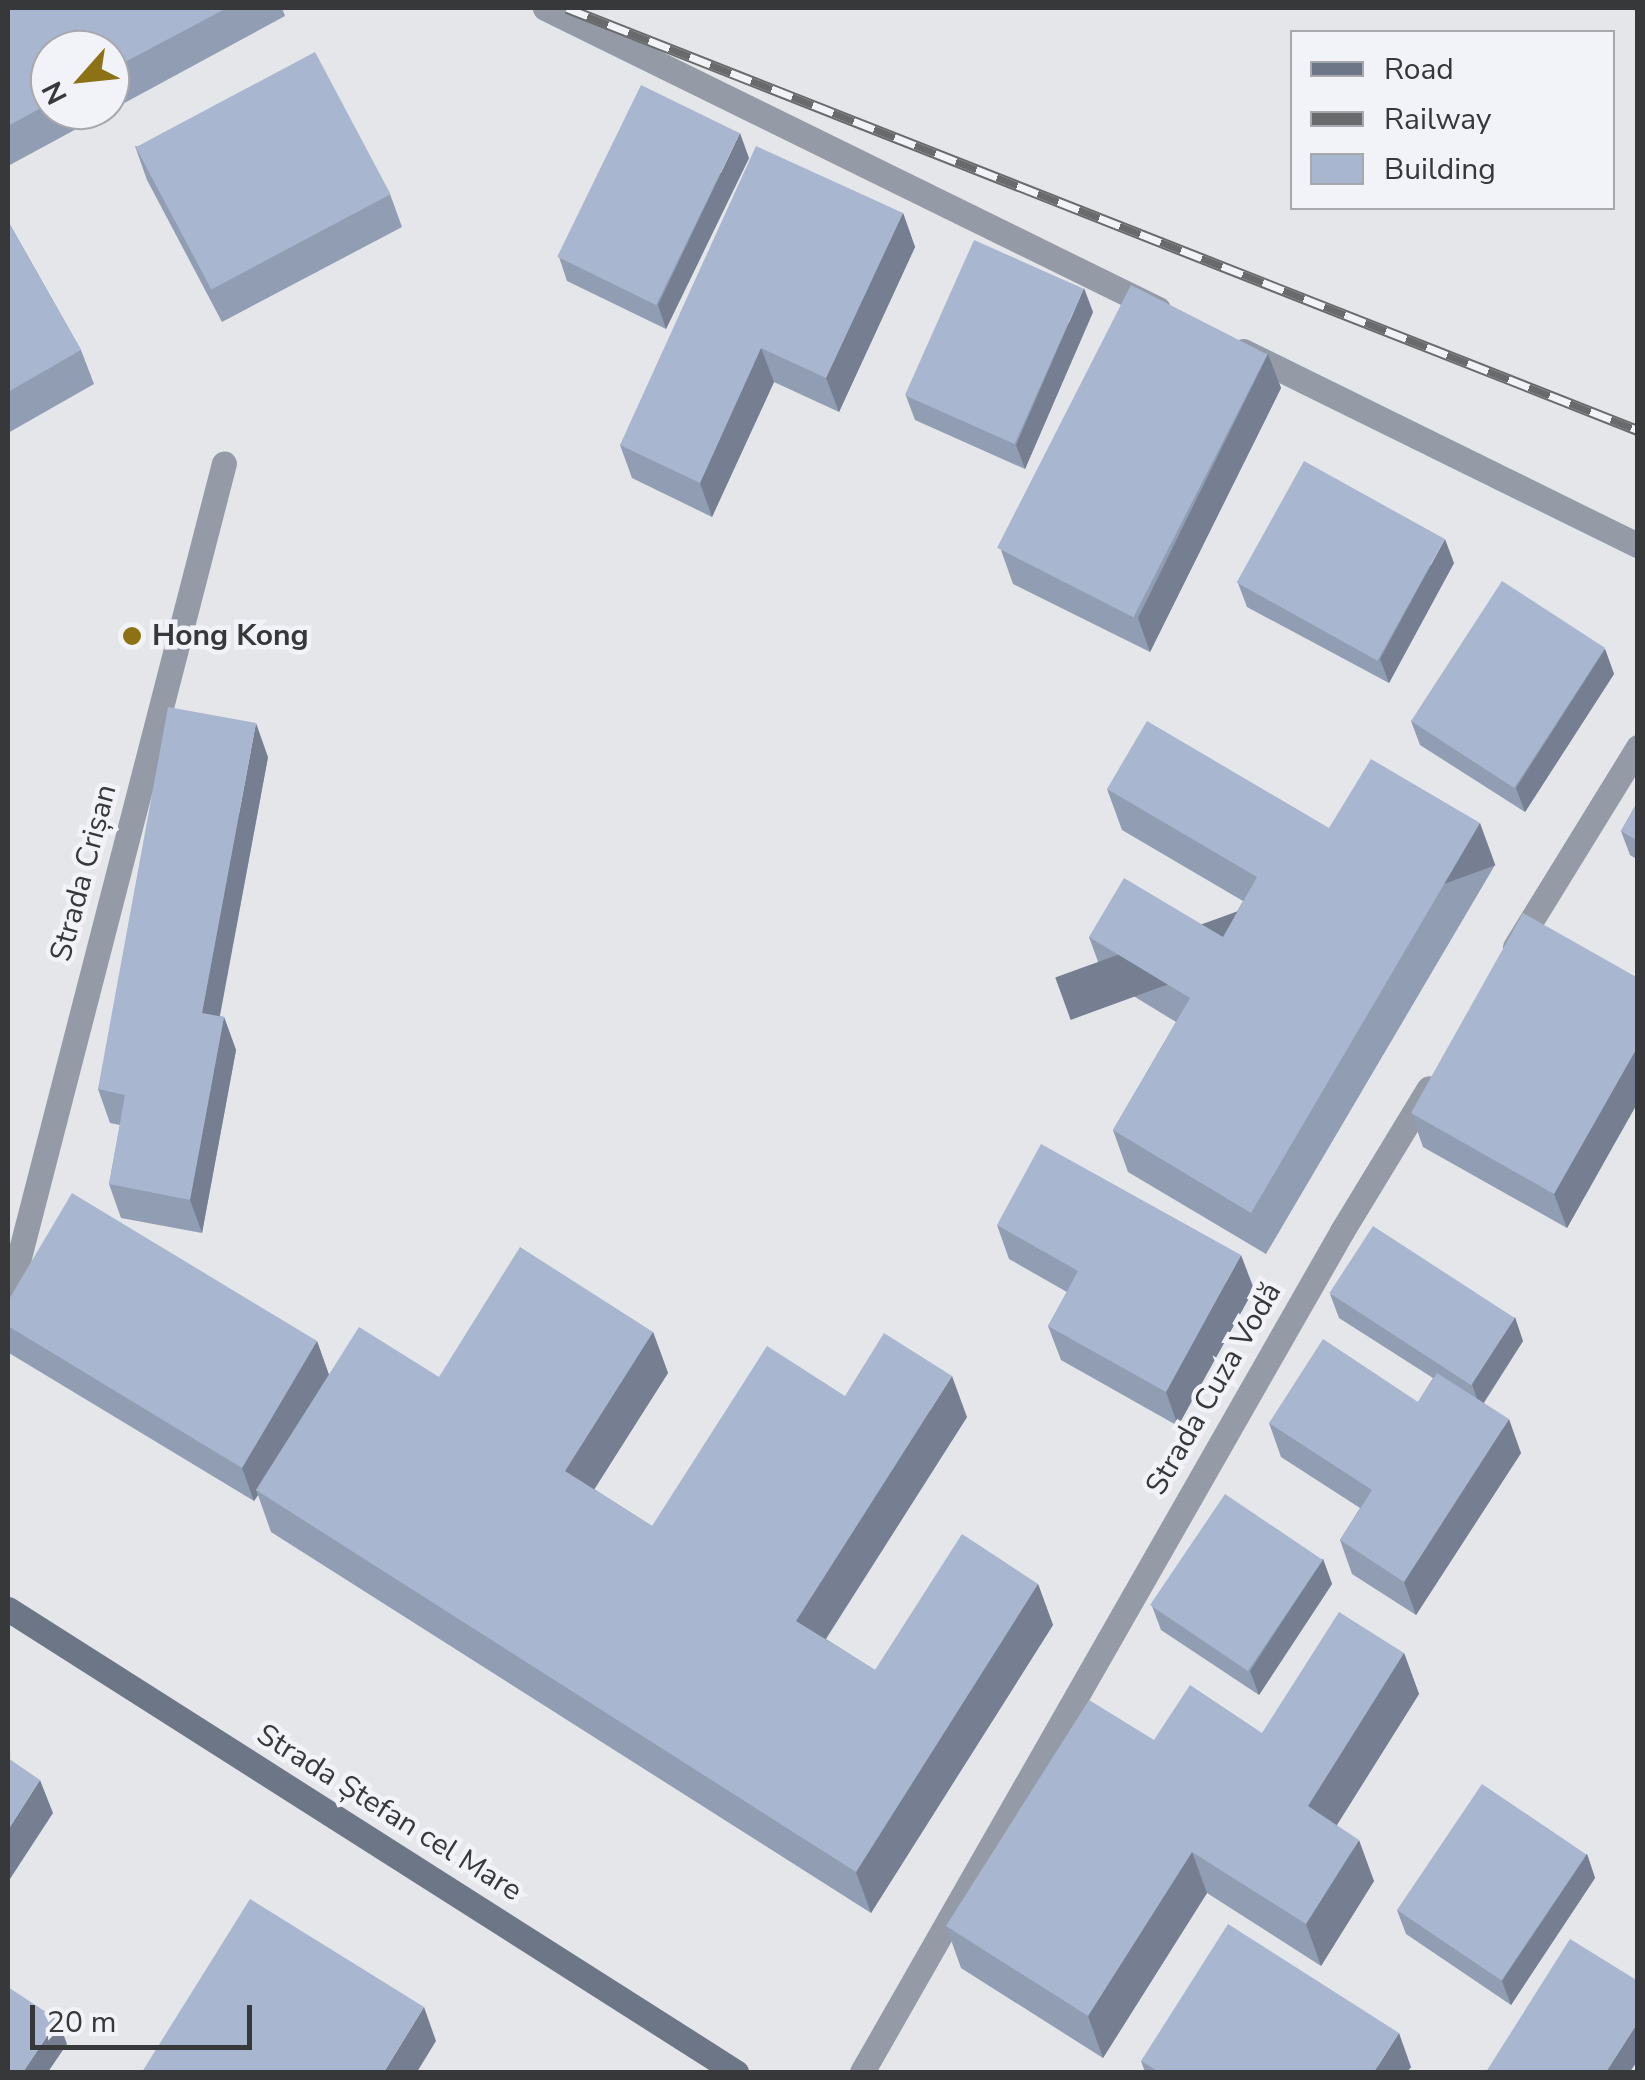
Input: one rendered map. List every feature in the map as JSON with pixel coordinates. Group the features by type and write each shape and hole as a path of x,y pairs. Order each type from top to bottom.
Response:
{"main road":[{"name":"Strada Ștefan cel Mare","path":"8,1609 736,2072"}],"street":[{"path":"545,8 1190,325"},
{"path":"1226,342 1638,546"},
{"name":"Strada Crișan","path":"8,1300 224,463"},
{"path":"1505,964 1638,747"},
{"name":"Strada Cuza Vodă","path":"862,2072 1342,1231 1444,1064"}],"building":[{"path":"8,8 227,8 130,59 130,30 30,30 30,114 8,126"},
{"path":"315,52 391,194 211,289 136,147"},
{"path":"641,85 740,133 656,305 557,257"},
{"path":"756,146 903,213 826,378 761,348 700,483 620,445"},
{"path":"8,221 81,350 8,392"},
{"path":"974,240 1084,289 1014,444 905,395"},
{"path":"1131,285 1267,354 1133,617 997,548"},
{"path":"1304,461 1445,539 1377,661 1237,583"},
{"path":"1502,581 1605,648 1514,788 1411,721"},
{"path":"168,707 256,723 202,1013 224,1017 190,1200 109,1184 125,1095 98,1089"},
{"path":"1147,721 1329,828 1371,759 1480,823 1251,1213 1113,1130 1190,998 1089,937 1124,878 1223,937 1257,877 1107,789"},
{"path":"1638,801 1638,841 1621,831"},
{"path":"1523,913 1638,978 1638,1046 1554,1194 1411,1113"},
{"path":"1041,1144 1241,1255 1166,1392 1048,1326 1078,1271 997,1225"},
{"path":"72,1193 317,1341 242,1468 8,1326 8,1301"},
{"path":"1373,1226 1515,1318 1471,1385 1329,1293"},
{"path":"520,1247 653,1332 565,1471 652,1526 767,1346 845,1396 884,1333 952,1376 796,1621 875,1670 962,1534 1038,1584 856,1872 256,1490 359,1327 439,1377"},
{"path":"1323,1339 1418,1402 1437,1373 1509,1419 1404,1582 1340,1540 1372,1490 1269,1423"},
{"path":"1225,1494 1323,1560 1248,1671 1150,1605"},
{"path":"1339,1612 1404,1653 1308,1806 1359,1840 1306,1924 1192,1852 1088,2016 946,1926 1089,1700 1154,1740 1190,1685 1262,1733"},
{"path":"8,1758 40,1780 8,1830"},
{"path":"1482,1784 1586,1854 1501,1980 1397,1910"},
{"path":"250,1899 424,2007 384,2072 142,2072"},
{"path":"1228,1924 1399,2033 1374,2072 1159,2072 1141,2061"},
{"path":"1570,1939 1638,1981 1638,2022 1606,2072 1486,2072"},
{"path":"8,1987 58,2020 23,2072 8,2072"}],"railway":[{"path":"567,8 1638,430"}],"place":[{"name":"Hong Kong","path":"132,636"}]}
